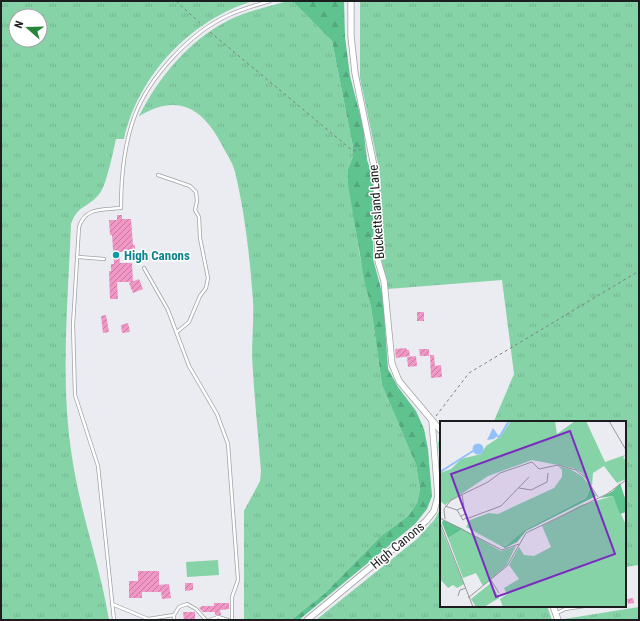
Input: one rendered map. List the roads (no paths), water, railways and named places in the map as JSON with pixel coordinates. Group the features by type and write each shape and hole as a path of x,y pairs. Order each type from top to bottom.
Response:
{"street":[{"name":"Buckettsland Lane","path":"351,1 351,36 355,73 376,176 378,261 384,281 392,364 398,381 440,430"},
{"name":"High Canons","path":"307,620 421,525 434,511 438,496 432,421"},
{"path":"553,607 558,620"}],"lane":[{"path":"114,620 98,466 75,395 73,325 79,227 83,217 93,211 121,208 121,181 127,145 135,115 147,91 167,62 206,29 228,15 270,1"},
{"path":"158,175 190,186 196,192 197,201 195,210 199,217 200,238 208,278 206,288 200,296 189,322 177,332"},
{"path":"78,257 104,259"},
{"path":"144,268 168,310 189,366 217,414 228,444 238,580 232,597 232,620"},
{"path":"112,604 148,619 174,615"},
{"path":"174,620 174,615 179,606 187,604 196,609 206,620"},
{"path":"556,613 565,608"},
{"path":"210,620 218,617 228,620"}],"place":[{"name":"High Canons","path":"116,255"}]}
